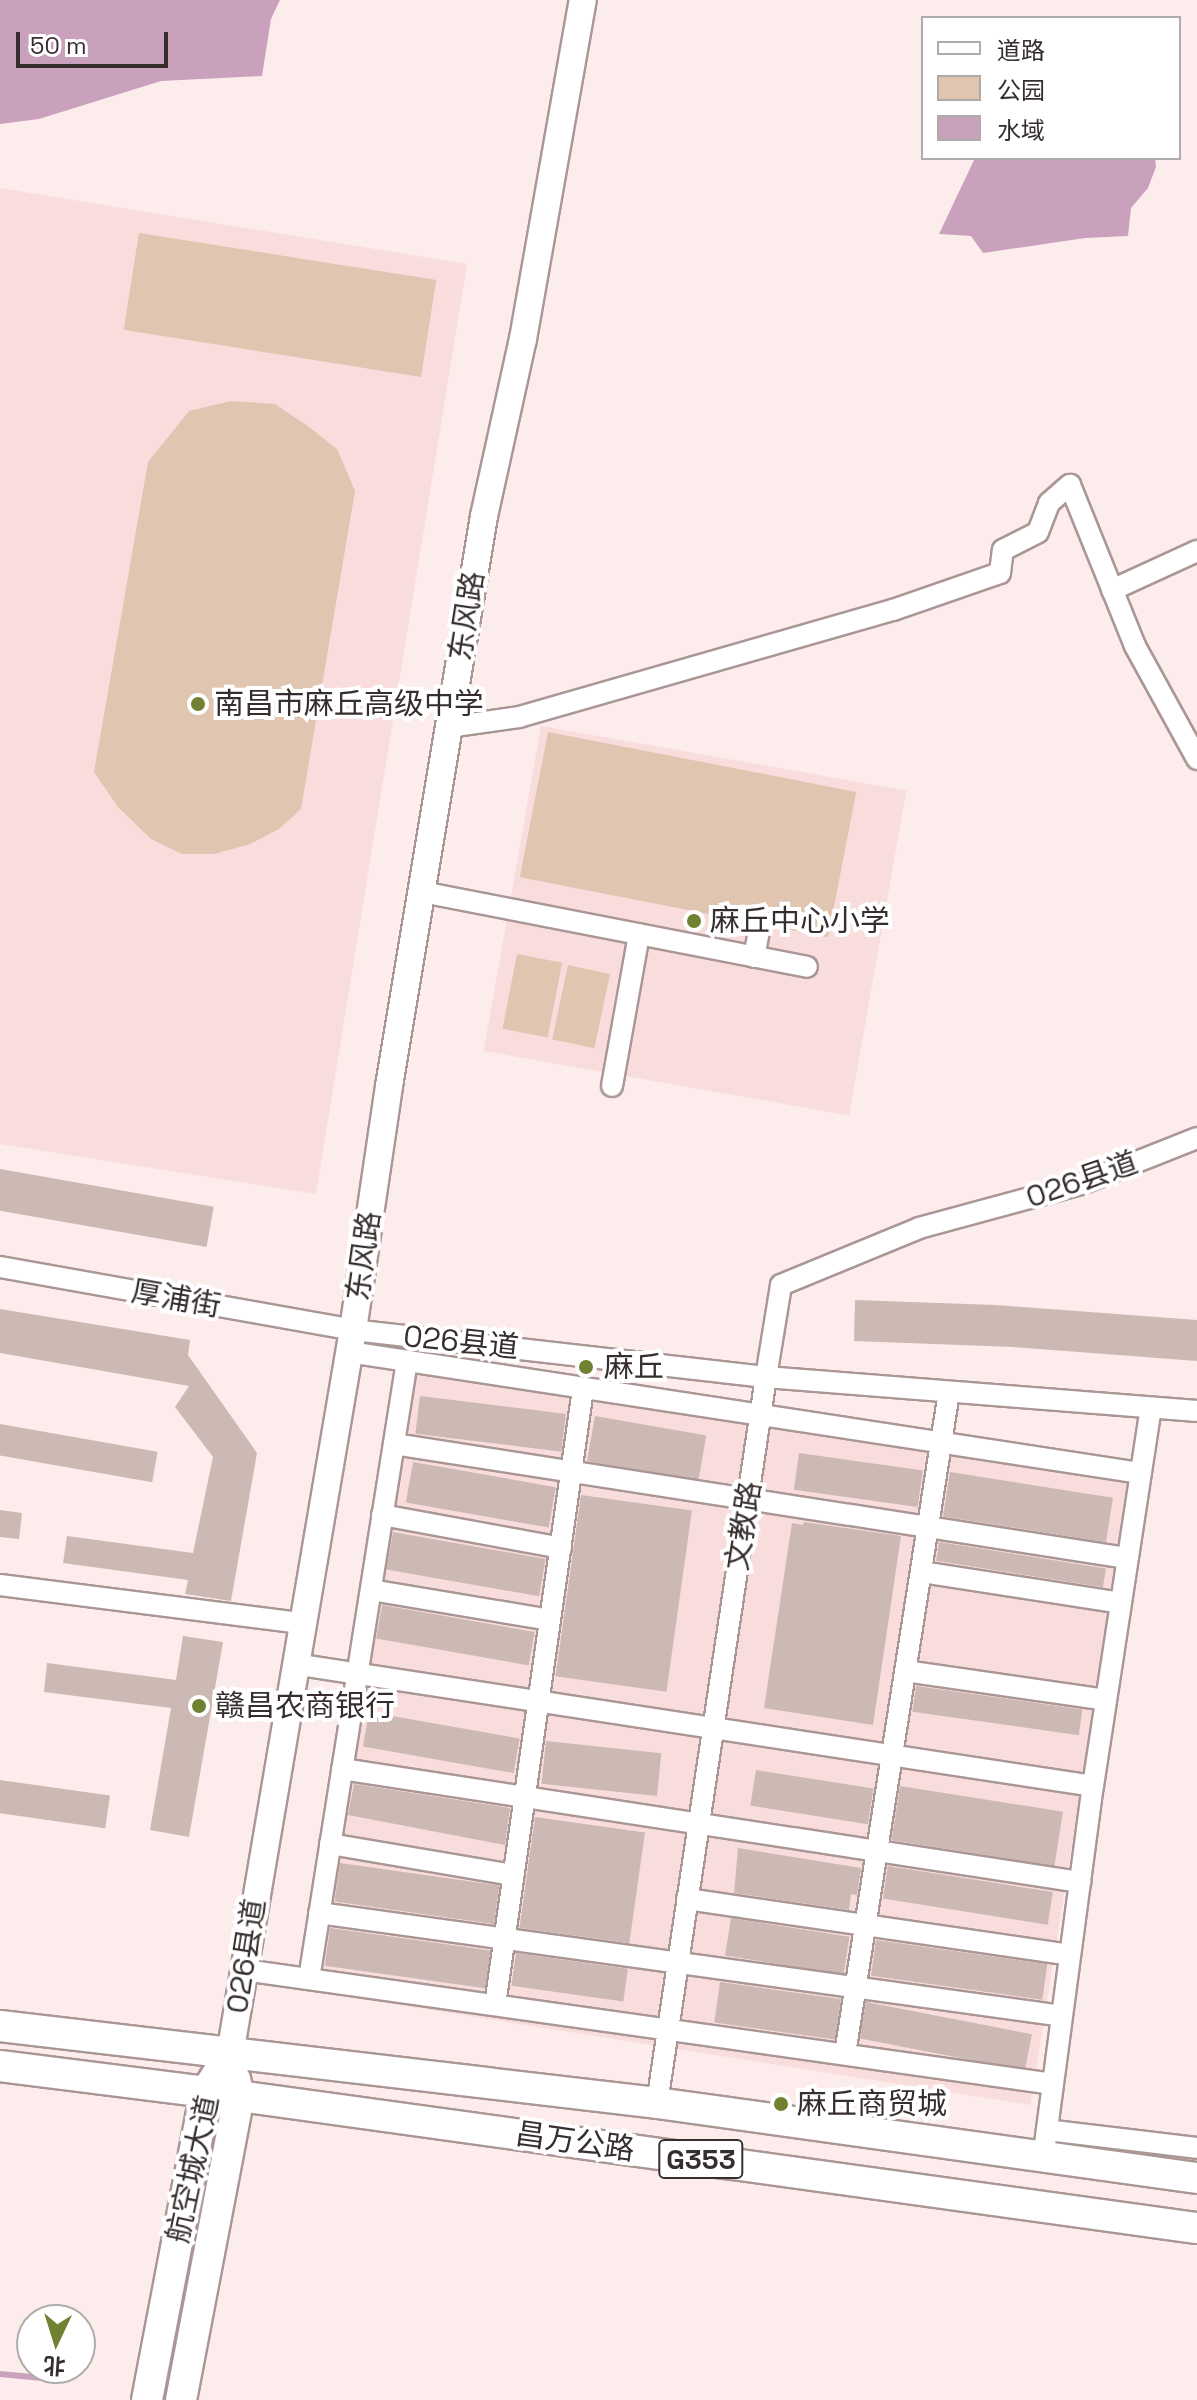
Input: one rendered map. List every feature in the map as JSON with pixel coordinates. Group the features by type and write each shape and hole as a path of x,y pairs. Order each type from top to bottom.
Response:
{"highway":[{"name":"昌万公路","path":"0,2026 1045,2145 1197,2178"},
{"name":"航空城大道","path":"147,2400 206,2092 230,2054"},
{"name":"航空城大道","path":"181,2400 239,2096 230,2054"},
{"name":"昌万公路","path":"0,2066 1197,2228"}],"main road":[{"name":"东风路","path":"351,1341 484,516 523,339 583,0"},
{"name":"026县道","path":"230,2054 351,1341"}],"street":[{"path":"449,727 519,717 893,610 1000,573 1003,550 1038,532 1049,503 1070,485 1135,646 1197,759"},
{"path":"1112,590 1197,551"},
{"path":"422,892 807,967"},
{"path":"754,957 761,920"},
{"path":"612,1086 639,934"},
{"name":"026县道","path":"351,1341 766,1377 781,1285 919,1228 1081,1184 1197,1138"},
{"name":"厚浦街","path":"0,1267 351,1341"},
{"path":"351,1341 407,1361 1141,1473"},
{"path":"309,1979 407,1361"},
{"path":"766,1377 1197,1411"},
{"name":"文教路","path":"657,2103 766,1377"},
{"path":"495,2005 583,1389"},
{"path":"845,2054 949,1392"},
{"path":"1151,1408 1093,1786 1045,2145 1197,2148"},
{"path":"394,1444 1127,1558"},
{"path":"382,1515 561,1548"},
{"path":"921,1572 1121,1603"},
{"path":"0,1585 302,1623"},
{"path":"371,1590 550,1620"},
{"path":"294,1664 1093,1786"},
{"path":"905,1671 1106,1700"},
{"path":"342,1769 1080,1882"},
{"path":"330,1844 513,1875"},
{"path":"687,1899 1070,1955"},
{"path":"319,1913 1062,2016"},
{"path":"244,1970 1053,2084"}],"shaded area":[{"name":"南昌市麻丘高级中学","path":"0,188 467,264 316,1194 0,1144"},
{"name":"麻丘中心小学","path":"541,726 906,790 849,1115 484,1051"},
{"name":"麻丘商贸城","path":"417,1370 1129,1483 1031,2105 318,1992"}],"green space":[{"path":"139,233 436,280 421,377 124,330"},
{"path":"231,401 275,404 309,427 337,449 355,491 301,809 279,829 250,844 214,854 182,854 151,839 118,807 94,772 148,462 189,411"},
{"path":"548,732 856,792 828,937 520,877"},
{"path":"517,954 562,963 548,1037 502,1029"},
{"path":"568,965 610,974 594,1048 552,1039"}],"water":[{"path":"0,0 280,0 271,19 262,76 161,81 39,119 0,124"},
{"path":"974,160 1155,160 1156,167 1148,188 1131,208 1128,236 1085,238 983,253 971,236 939,234"}],"building":[{"path":"0,1169 214,1207 207,1247 0,1211"},
{"path":"855,1300 995,1305 1197,1320 1197,1361 1013,1347 854,1341"},
{"path":"0,1309 190,1340 188,1355 257,1453 231,1601 185,1594 188,1580 63,1563 67,1536 193,1553 213,1457 175,1407 189,1386 0,1353"},
{"path":"420,1396 566,1414 561,1452 415,1434"},
{"path":"595,1416 706,1436 698,1481 587,1461"},
{"path":"0,1424 158,1452 152,1482 0,1455"},
{"path":"799,1453 923,1470 918,1507 794,1490"},
{"path":"413,1462 556,1487 549,1528 406,1502"},
{"path":"950,1472 1113,1498 1106,1542 943,1516"},
{"path":"581,1495 692,1511 666,1692 556,1676"},
{"path":"0,1510 22,1513 19,1539 0,1537"},
{"path":"804,1522 901,1536 873,1725 764,1708 792,1523 803,1525"},
{"path":"393,1532 546,1559 539,1596 386,1569"},
{"path":"939,1542 1106,1568 1103,1587 936,1561"},
{"path":"382,1605 535,1632 529,1665 376,1638"},
{"path":"183,1636 223,1642 189,1837 150,1830 171,1708 44,1692 47,1663 176,1680"},
{"path":"916,1686 1082,1709 1079,1735 912,1712"},
{"path":"369,1712 520,1739 514,1773 363,1746"},
{"path":"546,1741 661,1753 657,1796 542,1784"},
{"path":"756,1770 874,1789 868,1824 750,1806"},
{"path":"0,1780 110,1795 105,1828 0,1813"},
{"path":"354,1784 510,1808 505,1845 348,1815"},
{"path":"900,1786 1063,1812 1054,1866 891,1840"},
{"path":"535,1817 645,1832 629,1943 519,1928"},
{"path":"738,1848 861,1868 857,1895 851,1894 849,1910 734,1893"},
{"path":"340,1863 499,1885 494,1924 335,1902"},
{"path":"888,1866 1053,1892 1048,1925 883,1899"},
{"path":"731,1918 850,1937 844,1974 725,1956"},
{"path":"330,1928 490,1951 485,1988 325,1966"},
{"path":"876,1940 1047,1964 1042,2000 871,1976"},
{"path":"516,1953 628,1969 623,2001 511,1986"},
{"path":"720,1982 841,1999 835,2040 714,2023"},
{"path":"866,2002 1032,2034 1025,2071 859,2038"}],"waterway":[{"path":"0,2374 16,2376"}],"place":[{"name":"南昌市麻丘高级中学","path":"198,704"},
{"name":"麻丘中心小学","path":"694,921"},
{"name":"麻丘","path":"586,1367"},
{"name":"赣昌农商银行","path":"199,1706"},
{"name":"麻丘商贸城","path":"781,2104"}]}
